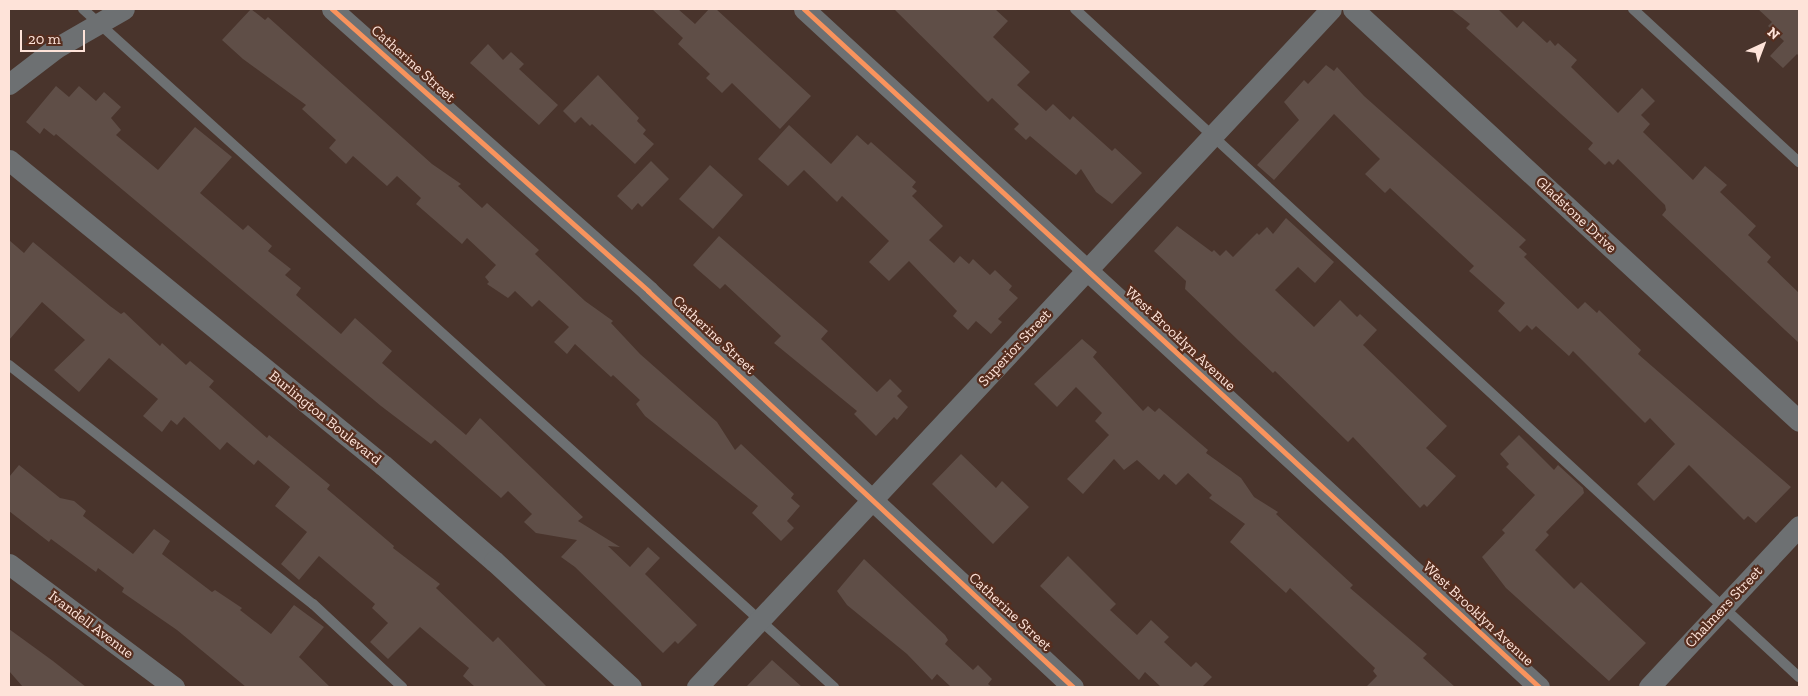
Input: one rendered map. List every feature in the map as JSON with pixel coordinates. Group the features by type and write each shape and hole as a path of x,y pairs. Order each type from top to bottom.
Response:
{"street":[{"path":"9,84 90,15 124,9"},
{"name":"Catherine Street","path":"332,9 648,291 1073,687"},
{"name":"West Brooklyn Avenue","path":"804,9 1539,687"},
{"name":"Superior Street","path":"698,687 1331,9"},
{"name":"Gladstone Drive","path":"1353,9 1799,421"},
{"name":"Burlington Boulevard","path":"9,160 383,465 494,561 631,687"},
{"name":"Chalmers Street","path":"1649,687 1799,526"},
{"name":"Ivandell Avenue","path":"9,564 174,687"}],"lane":[{"path":"1075,9 1799,677"},
{"path":"1633,9 1799,162"},
{"path":"90,15 834,687"},
{"path":"9,366 313,604 402,687"}],"building":[{"path":"251,9 265,20 268,17 432,164 461,184 458,186 482,208 487,203 539,250 535,254 585,301 613,321 611,323 640,354 717,422 735,450 741,444 794,494 791,498 800,506 787,521 794,528 781,541 752,513 758,506 645,416 636,404 640,400 613,375 611,377 575,344 567,354 554,342 569,327 539,300 532,307 515,291 508,298 487,284 489,282 485,277 496,265 467,238 462,244 416,204 421,198 397,176 387,186 353,156 346,164 329,148 336,140 302,109 306,105 243,59 222,40"},
{"path":"652,9 678,9 695,24 709,9 716,9 811,96 780,129 732,83 722,93 706,78 710,74 678,44 683,38"},
{"path":"894,9 995,9 1008,21 993,37 1030,72 1017,85 1046,111 1053,104 1070,120 1073,116 1112,151 1115,148 1142,173 1112,204 1096,192 1081,169 1076,175 1030,136 1026,140 1014,129 1019,124 992,98 988,102"},
{"path":"1451,9 1498,9 1517,28 1523,21 1547,43 1550,40 1555,46 1558,43 1577,60 1571,67 1618,113 1642,88 1655,101 1641,115 1650,124 1643,132 1693,180 1705,166 1727,185 1720,192 1756,226 1748,235 1771,257 1767,262 1799,293 1799,343 1662,215 1666,210 1665,205 1618,159 1613,165 1609,161 1605,165 1588,149 1593,143 1466,28 1470,24"},
{"path":"1758,9 1799,9 1799,56 1797,54 1783,68 1770,56 1784,41 1768,26 1772,22"},
{"path":"488,44 503,60 511,52 524,64 519,69 558,105 539,125 470,63"},
{"path":"1326,65 1334,71 1337,67 1364,96 1526,240 1519,247 1527,254 1524,257 1578,309 1585,302 1597,313 1599,310 1641,350 1638,354 1791,487 1756,523 1748,516 1744,520 1689,465 1654,501 1637,484 1675,444 1650,418 1645,423 1573,351 1569,356 1536,326 1532,330 1527,325 1520,332 1498,311 1505,303 1469,271 1474,266 1390,188 1385,193 1365,174 1380,159 1334,114 1274,180 1257,165 1299,120 1284,102 1304,80 1308,84"},
{"path":"598,75 639,118 637,121 646,130 643,134 654,144 635,164 592,124 590,126 581,117 575,123 563,111"},
{"path":"56,86 69,97 79,86 96,101 104,92 121,107 111,118 121,130 116,135 158,170 195,127 232,157 200,193 243,230 248,225 272,246 268,251 291,269 285,275 301,288 296,295 341,334 355,318 392,351 382,363 466,435 480,418 583,517 578,521 620,547 608,546 630,567 648,547 660,558 645,574 697,625 678,644 675,641 663,653 575,567 561,557 577,540 536,533 524,522 532,514 508,491 501,498 435,440 431,444 381,406 56,134 54,136 44,128 40,134 26,122"},
{"path":"789,125 831,164 857,135 868,145 871,142 916,182 912,187 917,191 912,196 943,226 929,240 954,263 960,256 969,264 973,259 990,275 995,270 1012,286 1009,290 1018,298 998,319 1002,322 991,334 976,321 968,330 953,316 957,311 909,261 889,281 869,262 889,241 842,196 837,202 804,170 788,186 758,159"},
{"path":"651,161 669,179 642,207 638,203 632,210 617,196"},
{"path":"710,165 743,195 713,229 679,199"},
{"path":"1286,218 1334,262 1315,283 1298,267 1275,290 1314,327 1340,300 1357,317 1360,314 1377,330 1363,345 1447,426 1426,448 1456,476 1427,507 1424,504 1420,508 1353,437 1348,442 1275,371 1273,373 1185,289 1186,281 1154,251 1177,226 1212,252 1214,250 1220,256 1226,250 1233,257 1257,233 1259,235 1267,227 1273,234"},
{"path":"719,236 828,331 821,339 877,392 890,379 902,391 897,396 908,407 897,420 894,417 876,436 854,414 857,411 774,343 781,336 725,284 720,289 693,265"},
{"path":"9,240 24,253 33,242 110,306 121,314 124,312 160,346 162,343 186,365 190,361 214,381 209,387 267,438 269,435 330,485 327,489 394,546 393,548 440,584 436,588 493,642 498,637 547,687 475,687 463,676 469,668 420,627 388,659 370,642 388,623 372,608 375,604 319,556 299,580 281,564 307,532 275,506 290,487 258,460 254,465 227,442 220,450 184,417 177,425 171,420 162,432 143,416 158,399 109,358 79,392 54,370 85,340 42,302 9,340"},
{"path":"1082,339 1097,352 1093,357 1143,411 1148,406 1155,412 1159,408 1208,450 1206,453 1241,478 1254,497 1278,512 1276,514 1353,585 1350,588 1427,654 1423,658 1455,687 1366,687 1377,676 1373,671 1375,668 1290,588 1286,593 1230,542 1245,524 1209,498 1212,495 1188,473 1176,485 1164,474 1159,480 1137,460 1124,470 1114,459 1083,494 1067,479 1109,435 1095,421 1102,413 1076,387 1057,407 1034,384"},
{"path":"1519,435 1554,470 1558,465 1583,488 1584,493 1546,532 1549,535 1535,550 1574,589 1581,582 1646,643 1609,681 1506,588 1482,557 1505,533 1502,530 1535,495 1506,467 1509,464 1500,454"},
{"path":"961,454 996,488 1002,481 1029,507 993,544 932,484"},
{"path":"19,465 60,498 74,501 86,511 83,516 133,554 154,529 170,541 162,554 212,592 215,590 242,608 240,610 271,634 294,605 324,627 299,657 330,687 246,687 177,630 122,592 124,588 98,568 96,572 51,539 49,542 9,511 9,477"},
{"path":"1068,556 1116,604 1110,610 1137,635 1151,620 1169,637 1164,642 1191,667 1196,662 1212,677 1202,687 1161,687 1145,672 1139,680 1040,586"},
{"path":"864,559 945,635 948,640 945,644 973,670 978,665 992,679 988,684 992,687 951,687 937,674 932,680 907,654 847,605 837,591"},
{"path":"9,629 86,687 23,687 9,671"},
{"path":"772,660 802,687 746,687"}],"cycle path":[{"path":"332,9 648,291 1073,687"},
{"path":"804,9 1539,687"}]}
